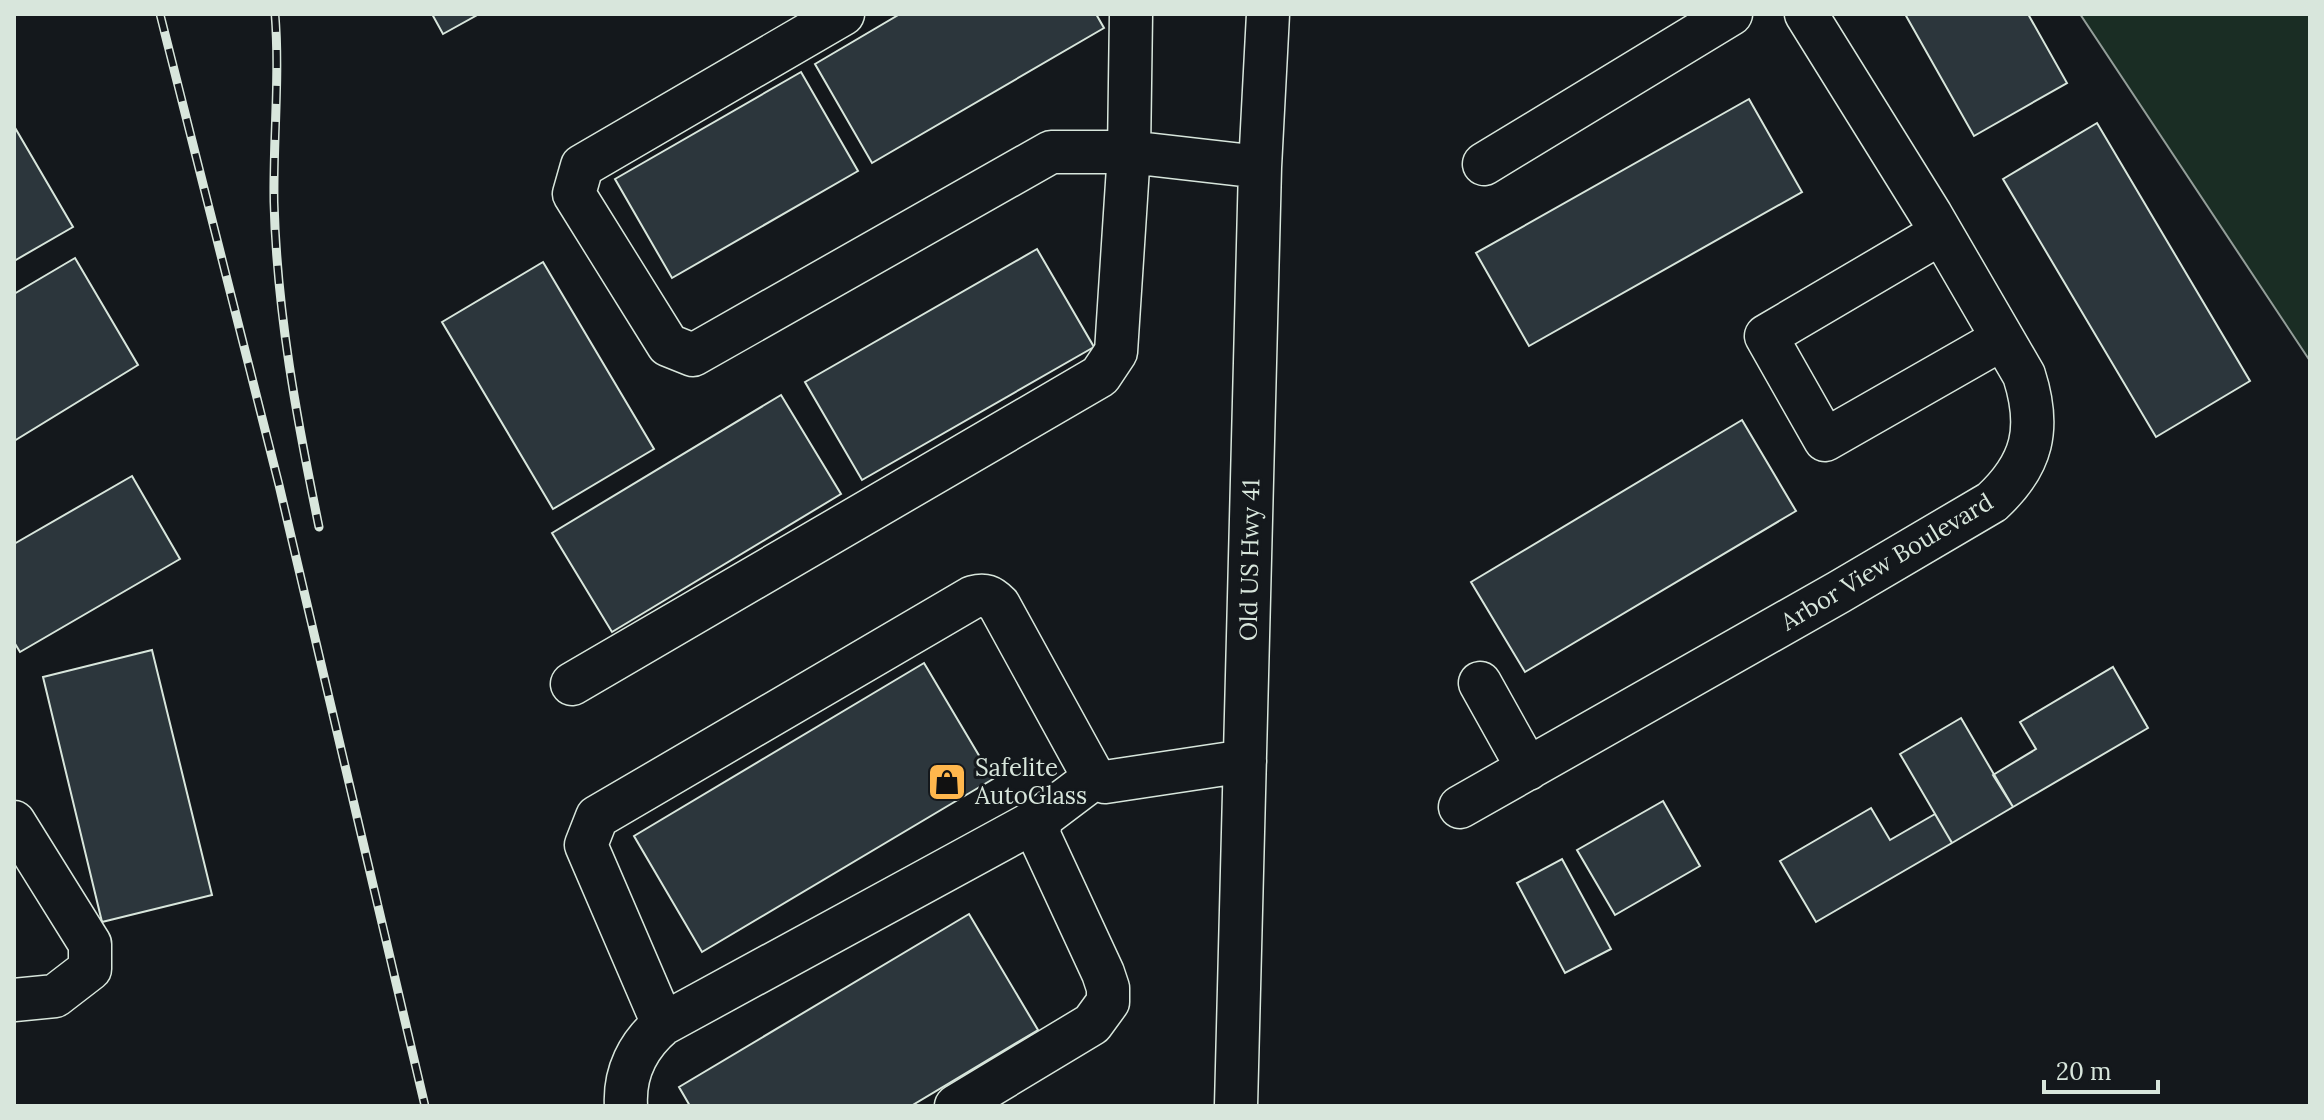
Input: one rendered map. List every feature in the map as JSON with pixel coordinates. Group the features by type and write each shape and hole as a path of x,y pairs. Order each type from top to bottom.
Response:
{"street":[{"path":"843,14 582,166 574,194 668,345 693,355 1051,152 1129,152 1260,167"},
{"path":"572,684 1100,376 1116,352 1129,152 1131,14"},
{"name":"Old US Hwy 41","path":"1236,1106 1260,167 1268,14"},
{"path":"1484,164 1731,14"},
{"name":"Arbor View Boulevard","path":"1460,807 1992,502 2013,482 2025,461 2033,431 2033,404 2024,375 1806,14"},
{"path":"1941,233 1766,336 1825,440 2002,339"},
{"path":"663,1024 586,845 597,817 973,597 991,596 999,605 1094,778 1105,782 1245,761"},
{"path":"1480,683 1528,769"},
{"path":"626,1106 625,1088 629,1069 648,1036 663,1024 1041,818 1094,778"},
{"path":"956,1106 1092,1024 1108,1002 1103,973 1039,835 1041,818"},
{"path":"14,822 90,944 90,969 55,996 14,1000"}],"green space":[{"path":"2080,14 2310,14 2310,361"}],"building":[{"path":"432,14 479,14 443,34"},
{"path":"900,14 1096,14 1104,28 872,163 815,64"},
{"path":"1905,14 2028,14 2067,83 1974,136"},
{"path":"801,72 858,171 672,278 615,179"},
{"path":"1749,99 1802,192 1529,346 1476,253"},
{"path":"2097,123 2250,381 2156,437 2003,179"},
{"path":"14,126 73,227 14,261"},
{"path":"1037,249 1094,347 862,480 805,382"},
{"path":"75,258 138,365 14,441 14,294"},
{"path":"543,262 654,449 553,509 442,322"},
{"path":"781,395 841,494 612,632 552,533"},
{"path":"1742,420 1796,511 1525,672 1471,582"},
{"path":"132,476 180,559 20,652 14,642 14,544"},
{"path":"152,650 212,895 102,922 43,677"},
{"path":"924,663 993,779 702,952 634,836"},
{"path":"2113,667 2148,728 2013,807 1993,775 2036,749 2020,722"},
{"path":"1961,718 2013,807 1952,843 1900,754"},
{"path":"1663,801 1700,866 1615,915 1577,850"},
{"path":"1871,808 1890,840 1935,814 1952,843 1816,922 1780,861"},
{"path":"1562,859 1611,949 1565,973 1517,883"},
{"path":"969,914 1038,1030 911,1106 690,1106 679,1087"}],"railway":[{"path":"160,14 279,485 425,1106"},
{"path":"275,14 274,202 279,285 296,406 319,527"}],"place":[{"name":"Safelite AutoGlass","path":"947,782"}]}
